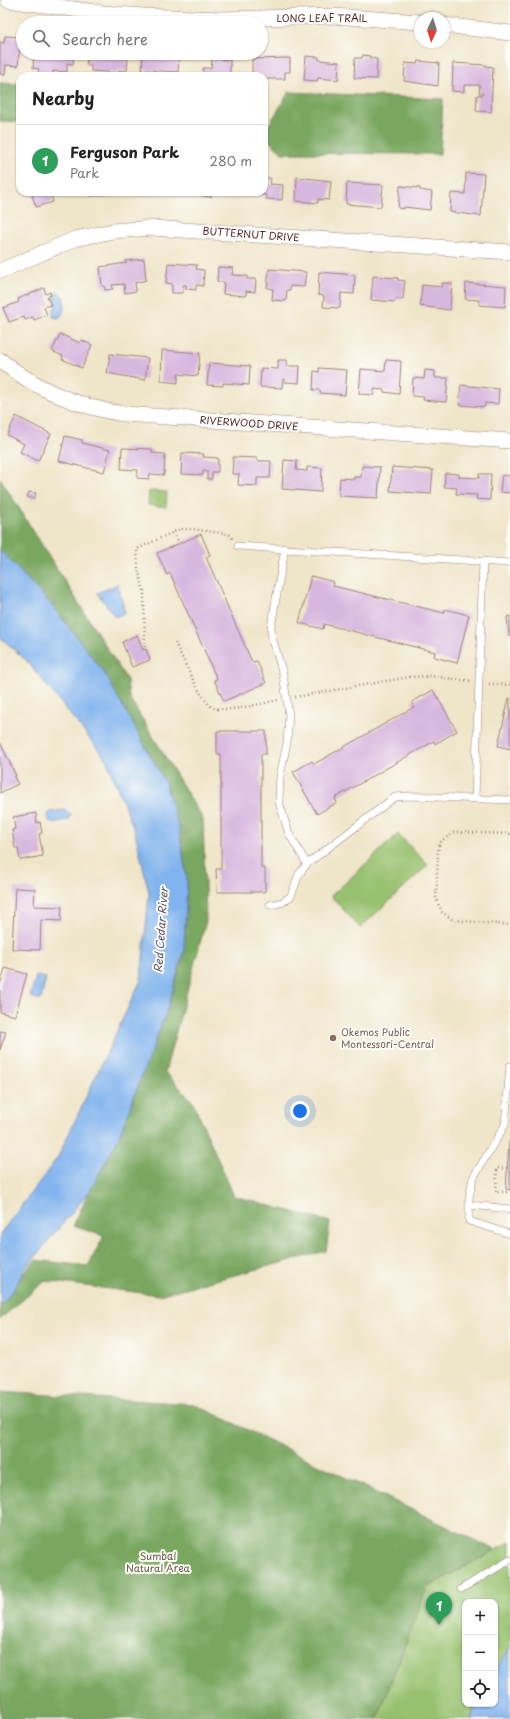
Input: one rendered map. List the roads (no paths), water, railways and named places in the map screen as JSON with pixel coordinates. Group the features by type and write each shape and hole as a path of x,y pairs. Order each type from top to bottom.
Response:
{"street":[{"name":"LONG LEAF TRAIL","path":"8,0 95,12 144,16"},
{"name":"LONG LEAF TRAIL","path":"268,18 333,16 414,22"},
{"path":"450,26 510,33"},
{"name":"BUTTERNUT DRIVE","path":"0,271 75,239 113,231 152,228 510,252"},
{"name":"RIVERWOOD DRIVE","path":"0,360 27,380 64,399 84,406 124,414 510,441"}],"lane":[{"path":"238,546 510,562"},
{"path":"285,548 271,627 272,637 283,674 288,698 288,738 280,776 279,802 289,834 307,864"},
{"path":"475,798 484,560"},
{"path":"270,905 283,902 291,896 299,874 307,864 395,797 409,796 510,800"},
{"path":"510,1066 508,1117 505,1125 473,1178 469,1205 469,1221 510,1234"},
{"path":"469,1205 510,1209"},
{"path":"461,1589 510,1560"}],"water":[{"path":"57,292 63,296 64,303 64,311 59,318 53,317 53,311 56,306 54,295"},
{"name":"Red Cedar River","path":"0,550 49,602 104,672 165,782 179,829 187,880 184,951 168,1007 118,1139 89,1192 25,1269 14,1289 0,1306 0,1234 58,1157 141,980 149,893 135,832 106,759 27,661 0,637"},
{"path":"118,584 125,613 115,617 97,593"},
{"path":"66,810 71,815 69,820 50,823 48,815 50,812"},
{"path":"36,976 46,978 41,1000 30,997"},
{"path":"510,1648 510,1719 471,1719 475,1707 498,1707 498,1667"}],"place":[{"name":"Okemos Public Montessori-Central","path":"333,1038"},
{"name":"Ferguson Park","path":"439,1625"}],"park label":[{"name":"Sumbal Natural Area","path":"158,1562"}]}
